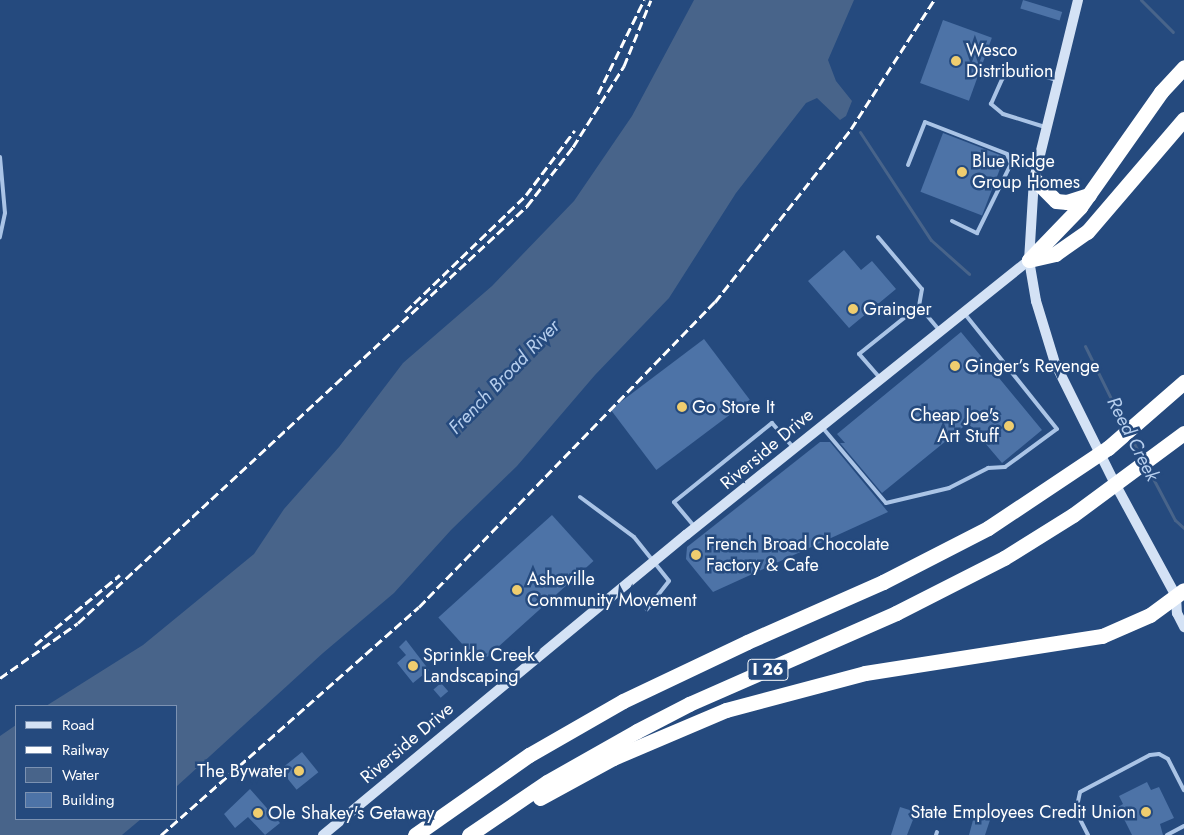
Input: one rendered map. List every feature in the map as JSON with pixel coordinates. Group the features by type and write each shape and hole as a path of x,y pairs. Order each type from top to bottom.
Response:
{"highway":[{"path":"1029,260 1089,195 1161,92 1184,67"},
{"path":"1029,260 1055,254 1087,232 1184,119"},
{"path":"1035,174 1056,201 1067,202 1089,195"},
{"name":"I 26","path":"415,835 489,782 582,723 674,675 933,558 988,528 1108,448 1184,382"},
{"name":"I 26","path":"469,835 539,787 637,731 948,588 1073,515 1184,433"},
{"path":"482,835 552,791 613,758 726,710 865,674 1102,636 1150,615 1181,596"}],"main road":[{"path":"1078,0 1035,174 1029,260 1036,302 1055,363 1113,480 1181,596 1176,612 1184,627"},
{"name":"Riverside Drive","path":"324,835 654,561 962,311 1029,260"}],"lane":[{"path":"1045,128 1003,114 991,104 1002,79 1014,72 1030,72 1057,80"},
{"path":"908,165 925,122 1007,154 1011,164 1035,174"},
{"path":"0,157 5,213 0,237"},
{"path":"952,221 977,233 1011,164"},
{"path":"878,238 922,289 919,306 859,354 880,378"},
{"path":"919,306 939,330"},
{"path":"821,426 886,503 949,488 988,468 1005,467 1057,429 962,311"},
{"path":"696,528 674,502 772,423 794,448"},
{"path":"580,497 634,537 669,581 647,609"},
{"path":"1088,835 1076,811 1080,792 1150,755 1160,754 1168,759 1184,790"},
{"path":"1167,835 1184,826"}],"water":[{"name":"French Broad River","path":"694,0 854,0 828,60 836,81 852,101 846,116 840,120 817,98 806,103 736,193 669,298 595,375 517,466 451,530 394,593 323,653 178,785 178,705 48,705 143,645 254,554 284,509 339,447 403,363 492,286 574,201 632,116"},
{"path":"15,726 15,820 140,820 122,835 0,835 0,736"}],"building":[{"path":"1023,0 1062,12 1060,21 1020,9"},
{"name":"Wesco Distribution","path":"943,20 992,38 969,101 920,83"},
{"name":"Blue Ridge Group Homes","path":"943,133 1005,157 982,215 920,192"},
{"name":"Grainger","path":"844,250 861,270 872,261 896,289 849,328 808,281"},
{"path":"961,332 1042,430 1002,463 968,423 882,493 840,443 845,443 837,434"},
{"name":"Go Store It","path":"704,339 750,400 656,470 611,409"},
{"path":"820,442 830,442 888,512 713,592 686,559 687,547"},
{"name":"Asheville Community Movement","path":"552,515 593,561 480,663 438,617"},
{"name":"Sprinkle Creek Landscaping","path":"406,640 429,670 413,683 397,663 406,655 399,647"},
{"path":"441,683 448,691 441,698 433,690"},
{"name":"The Bywater","path":"302,752 318,772 297,790 280,770"},
{"name":"State Employees Credit Union","path":"1147,782 1151,790 1159,787 1174,818 1160,824 1163,835 1132,835 1118,807 1123,804 1119,796"},
{"name":"Ole Shakey's Getaway","path":"250,789 280,823 265,835 248,817 235,828 224,814"},
{"path":"900,807 916,812 907,835 891,835"},
{"path":"976,809 992,814 985,835 969,835"}],"waterway":[{"path":"1141,0 1173,32"},
{"name":"Reed Creek","path":"860,132 931,240 969,274"},
{"name":"Reed Creek","path":"1085,346 1125,427"},
{"name":"Reed Creek","path":"1129,434 1142,458"},
{"name":"Reed Creek","path":"1147,467 1175,520 1184,528"}],"railway":[{"path":"598,94 644,0"},
{"path":"0,678 78,623 527,206 573,147 624,66 651,0"},
{"path":"178,820 419,607 715,302 851,129 934,0"},
{"path":"405,312 526,195 575,130"},
{"path":"35,645 120,575"},
{"path":"161,835 178,820"}],"place":[{"name":"Wesco Distribution","path":"956,61"},
{"name":"Blue Ridge Group Homes","path":"962,172"},
{"name":"Grainger","path":"853,309"},
{"name":"Ginger’s Revenge","path":"955,366"},
{"name":"Go Store It","path":"682,407"},
{"name":"Cheap Joe's Art Stuff","path":"1009,426"},
{"name":"French Broad Chocolate Factory & Cafe","path":"696,555"},
{"name":"Asheville Community Movement","path":"517,590"},
{"name":"Sprinkle Creek Landscaping","path":"413,666"},
{"name":"The Bywater","path":"299,771"},
{"name":"State Employees Credit Union","path":"1146,812"},
{"name":"Ole Shakey's Getaway","path":"258,813"}]}
